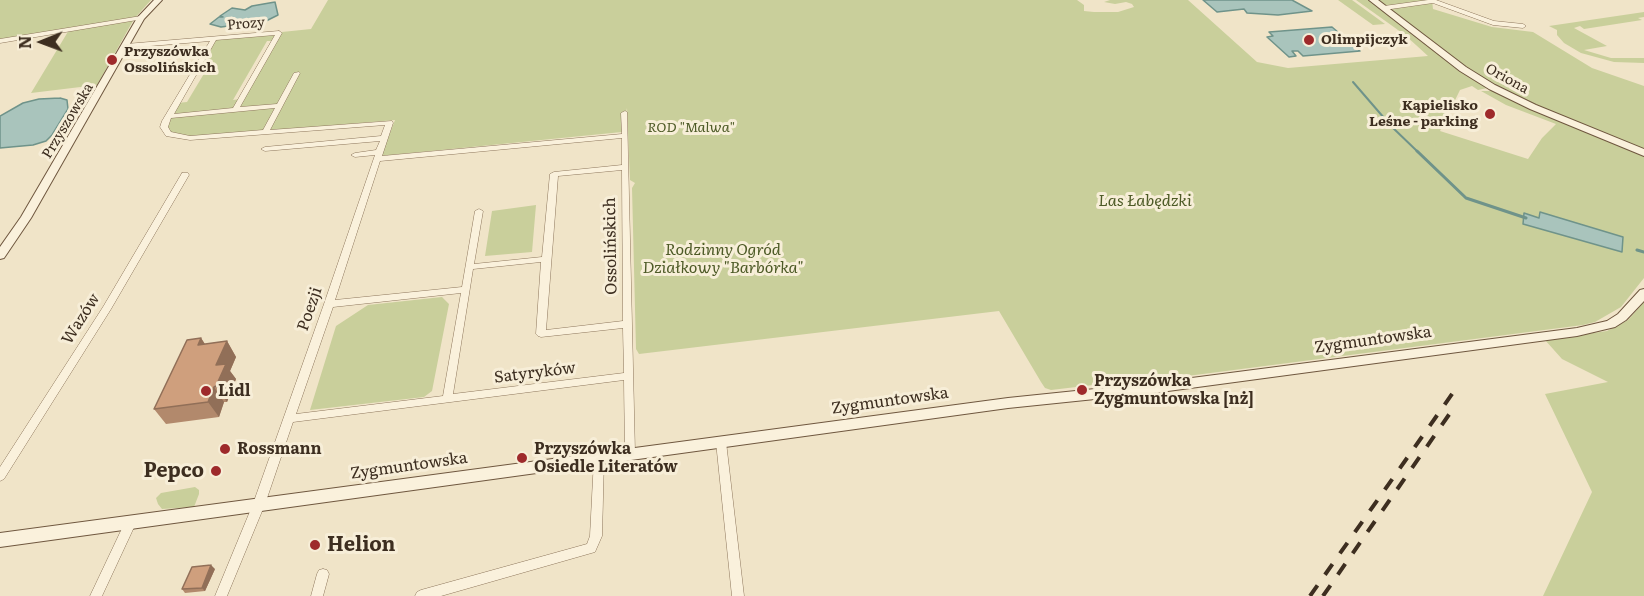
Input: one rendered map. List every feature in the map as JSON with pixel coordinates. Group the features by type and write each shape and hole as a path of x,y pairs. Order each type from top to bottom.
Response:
{"street":[{"name":"Przyszowska","path":"0,255 26,218 141,18 158,0"},
{"name":"Oriona","path":"1373,0 1463,69 1492,87 1533,107 1644,153"},
{"path":"1384,8 1432,1 1493,23 1523,26"},
{"path":"0,41 141,18"},
{"name":"Prozy","path":"126,46 279,33 235,110"},
{"path":"214,39 170,116 165,130 169,134 180,138 265,133 297,73"},
{"path":"170,116 279,106"},
{"name":"Ossolińskich","path":"625,113 630,454"},
{"name":"Poezji","path":"221,596 259,504 330,304 389,123 265,133"},
{"path":"355,155 378,156 625,136"},
{"path":"265,149 384,138"},
{"path":"625,167 554,174 541,334 627,324"},
{"name":"Wazów","path":"0,476 106,309 184,175"},
{"path":"447,400 479,211"},
{"path":"470,267 546,259"},
{"path":"330,304 465,290"},
{"name":"Zygmuntowska","path":"0,540 997,405 1153,388 1589,330 1611,324 1622,317 1644,293"},
{"name":"Satyryków","path":"288,419 628,376"},
{"path":"721,442 738,596"},
{"path":"421,596 591,548 597,536 599,459"},
{"path":"96,596 130,523"},
{"path":"318,596 323,574"}],"green space":[{"path":"0,0 151,0 134,19 97,85 31,93 69,30 0,40"},
{"name":"Las Łabędzki","path":"328,0 1077,0 1084,5 1084,11 1118,12 1134,7 1126,2 1115,4 1104,2 1110,0 1188,0 1257,62 1288,68 1428,56 1405,35 1356,0 1432,0 1433,9 1492,27 1533,32 1592,68 1644,86 1644,151 1492,87 1478,90 1472,86 1460,90 1440,131 1528,159 1542,138 1556,124 1506,105 1481,91 1494,91 1644,156 1644,278 1621,307 1595,322 1583,325 1133,383 1110,383 1051,390 1045,388 1041,382 999,311 639,354 636,349 632,188 635,183 630,180 627,108 622,132 381,156 395,120 190,138 169,134 166,121 177,103 187,102 211,62 201,62 214,39 311,29","holes":["267,41 274,41 241,99 233,100"]},
{"path":"1338,0 1352,0 1385,24 1373,25"},
{"path":"1644,12 1644,17 1638,18 1642,20 1584,29 1580,26 1574,28 1607,46 1584,50 1611,58 1644,58 1644,63 1614,62 1581,53 1564,43 1557,35 1557,30 1549,26"},
{"path":"536,205 532,252 485,256 492,211"},
{"path":"442,297 449,304 432,391 424,397 310,410 336,326 368,305"},
{"path":"1644,302 1644,596 1543,596 1592,492 1545,394 1608,382 1562,359 1545,340 1607,331 1628,320"},
{"path":"195,487 199,490 199,494 194,507 162,509 158,504 156,498 161,493"}],"water":[{"path":"1203,0 1292,0 1312,11 1278,15 1247,13 1244,9 1217,12"},
{"path":"275,2 278,15 266,21 221,27 210,24 219,17 223,17 220,16 232,8 245,10 252,6"},
{"name":"Olimpijczyk","path":"1332,27 1352,44 1360,46 1355,47 1360,51 1303,56 1298,51 1292,51 1296,56 1289,57 1267,37 1273,36 1269,32"},
{"path":"39,99 67,100 68,109 46,141 33,145 0,148 0,116 23,103"},
{"path":"1540,212 1623,237 1622,252 1523,224 1524,213 1539,218"}],"building":[{"path":"201,338 198,345 227,341 216,365 226,364 208,402 154,409 187,340"},
{"path":"211,565 202,588 182,589 192,567"}],"waterway":[{"path":"1353,82 1391,126 1419,153"},
{"path":"1417,151 1466,198 1526,218"},
{"path":"1637,250 1644,252"}],"railway":[{"path":"1310,596 1457,387"},
{"path":"1323,596 1455,406"}],"place":[{"name":"Olimpijczyk","path":"1309,40"},
{"name":"Przyszówka Ossolińskich","path":"112,60"},
{"name":"Kąpielisko Leśne - parking","path":"1490,114"},
{"name":"Przyszówka Zygmuntowska [nż]","path":"1082,390"},
{"name":"Lidl","path":"206,391"},
{"name":"Rossmann","path":"225,449"},
{"name":"Przyszówka Osiedle Literatów","path":"522,458"},
{"name":"Pepco","path":"216,471"},
{"name":"Helion","path":"315,545"}],"park label":[{"name":"ROD \"Malwa\"","path":"691,128"},
{"name":"Rodzinny Ogród Działkowy \"Barbórka\"","path":"723,259"}]}
